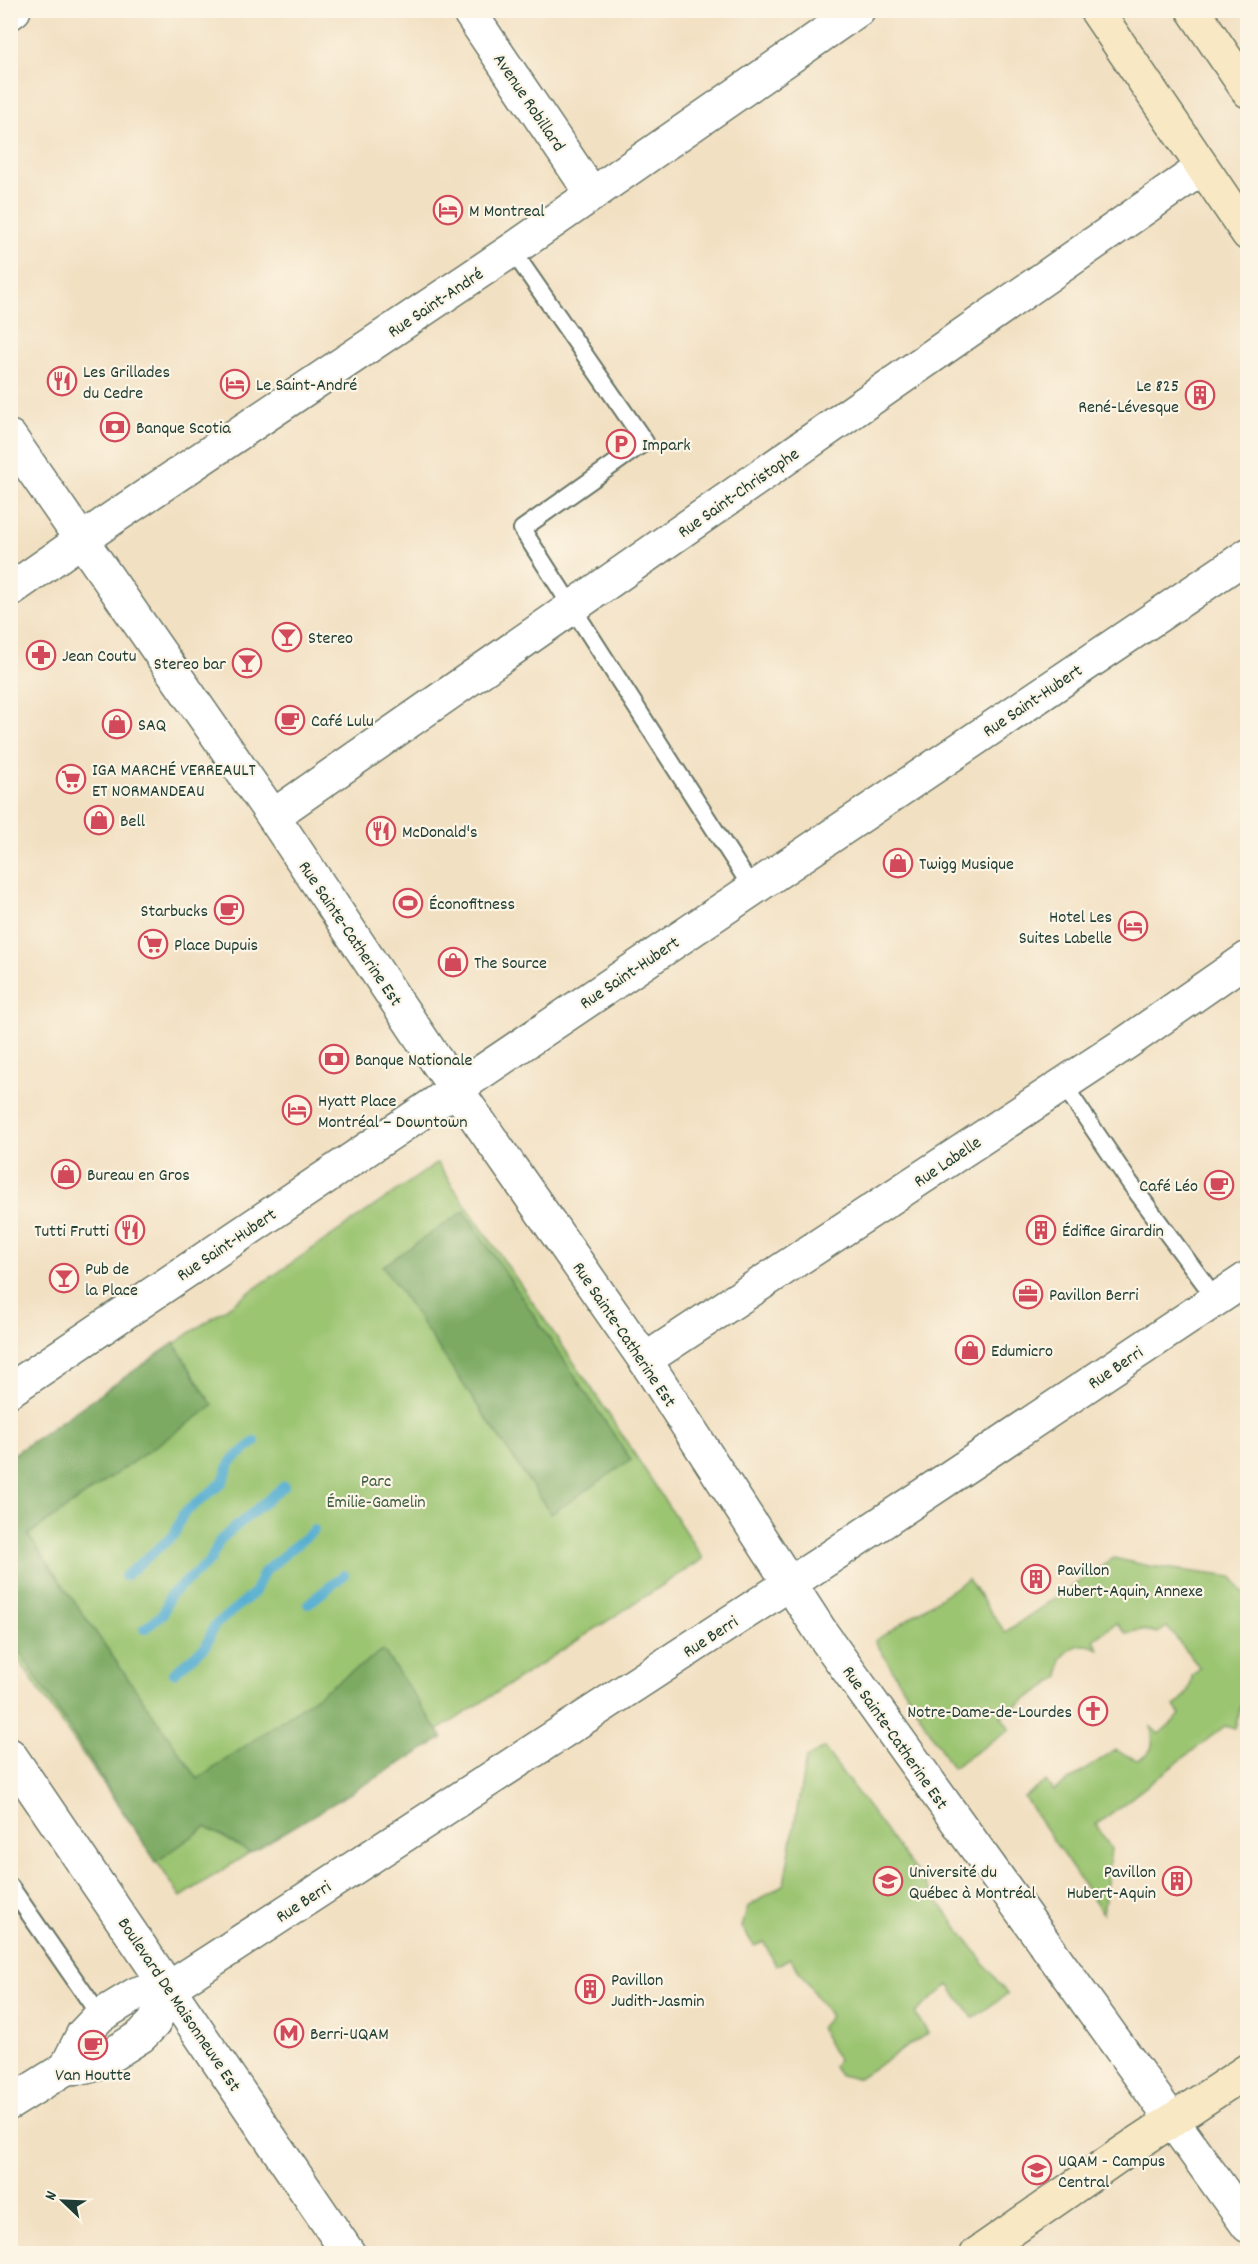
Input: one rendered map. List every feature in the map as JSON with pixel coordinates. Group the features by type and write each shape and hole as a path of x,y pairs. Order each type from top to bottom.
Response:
{"main road":[{"path":"1096,10 1248,234"},
{"path":"1193,10 1248,91"},
{"path":"977,2253 1248,2070"}],"street":[{"name":"Avenue Robillard","path":"468,10 591,194"},
{"name":"Rue Saint-André","path":"10,590 512,250 858,10"},
{"name":"Rue Saint-Christophe","path":"273,816 1202,168"},
{"name":"Rue Sainte-Catherine Est","path":"10,437 273,816 434,1056 645,1360 789,1584 885,1722 1248,2226"},
{"name":"Rue Saint-Hubert","path":"10,1390 1248,555"},
{"name":"Rue Labelle","path":"645,1360 1063,1084 1248,958"},
{"name":"Rue Berri","path":"66,2068 83,2034 100,2016 136,1994 169,1988 789,1584 1248,1278"},
{"name":"Boulevard De Maisonneuve Est","path":"10,1755 349,2253"},
{"path":"10,2103 66,2068 97,2064 141,2036 154,2023 169,1988"}],"lane":[{"path":"512,250 645,442 522,529 752,888"},
{"path":"1063,1084 1130,1183 1216,1299"},
{"path":"10,1886 100,2016"}],"green space":[{"name":"Parc Émilie-Gamelin","path":"437,1163 592,1389 703,1559 181,1897 11,1649 10,1457"},
{"path":"464,1211 631,1460 551,1514 383,1266"},
{"path":"174,1343 213,1406 28,1535 198,1779 383,1650 443,1738 250,1853 206,1827 156,1862 11,1638 10,1457"},
{"path":"1114,1558 1149,1566 1232,1577 1248,1600 1247,1682 1235,1729 1225,1726 1096,1825 1111,1849 1103,1914 1024,1797 1046,1781 1053,1791 1115,1750 1137,1760 1147,1755 1152,1747 1151,1727 1159,1734 1180,1715 1174,1706 1186,1693 1192,1676 1200,1668 1167,1627 1158,1633 1142,1630 1126,1633 1116,1623 1094,1640 1099,1649 1083,1645 1069,1650 1061,1659 1060,1677 1001,1716 1010,1729 952,1768 875,1641 968,1579 1005,1632"},
{"path":"824,1748 1007,1994 973,2018 949,1985 915,2013 928,2033 857,2079 840,2075 833,2067 837,2059 820,2028 830,2016 790,1958 776,1966 764,1942 754,1946 742,1927 748,1907 784,1884 806,1758"}],"waterway":[{"path":"125,1576 174,1535 183,1514 222,1483 231,1461 255,1442"},
{"path":"144,1629 163,1614 170,1595 210,1561 220,1540 284,1486"},
{"path":"174,1673 206,1646 214,1626 254,1593 264,1572 314,1530"},
{"path":"308,1604 344,1575"}],"place":[{"name":"M Montreal","path":"448,210"},
{"name":"Les Grillades du Cedre","path":"62,381"},
{"name":"Le Saint-André","path":"235,384"},
{"name":"Le 825 René-Lévesque","path":"1200,395"},
{"name":"Banque Scotia","path":"115,427"},
{"name":"Impark","path":"621,444"},
{"name":"Stereo","path":"287,637"},
{"name":"Jean Coutu","path":"41,655"},
{"name":"Stereo bar","path":"247,663"},
{"name":"Café Lulu","path":"290,720"},
{"name":"SAQ","path":"117,724"},
{"name":"IGA MARCHÉ VERREAULT ET NORMANDEAU","path":"71,779"},
{"name":"Bell","path":"99,820"},
{"name":"McDonald's","path":"381,831"},
{"name":"Twigg Musique","path":"898,863"},
{"name":"Éconofitness","path":"408,903"},
{"name":"Starbucks","path":"229,910"},
{"name":"Hotel Les Suites Labelle","path":"1133,926"},
{"name":"Place Dupuis","path":"153,944"},
{"name":"The Source","path":"453,962"},
{"name":"Banque Nationale","path":"334,1059"},
{"name":"Hyatt Place Montréal – Downtown","path":"297,1110"},
{"name":"Bureau en Gros","path":"66,1174"},
{"name":"Café Léo","path":"1219,1185"},
{"name":"Tutti Frutti","path":"130,1230"},
{"name":"Édifice Girardin","path":"1041,1230"},
{"name":"Pub de la Place","path":"64,1278"},
{"name":"Pavillon Berri","path":"1028,1294"},
{"name":"Edumicro","path":"970,1350"},
{"name":"Pavillon Hubert-Aquin, Annexe","path":"1036,1579"},
{"name":"Notre-Dame-de-Lourdes","path":"1093,1711"},
{"name":"Université du Québec à Montréal","path":"888,1881"},
{"name":"Pavillon Hubert-Aquin","path":"1177,1881"},
{"name":"Pavillon Judith-Jasmin","path":"590,1989"},
{"name":"Berri-UQAM","path":"289,2033"},
{"name":"Van Houtte","path":"93,2045"},
{"name":"UQAM - Campus Central","path":"1037,2170"}]}
